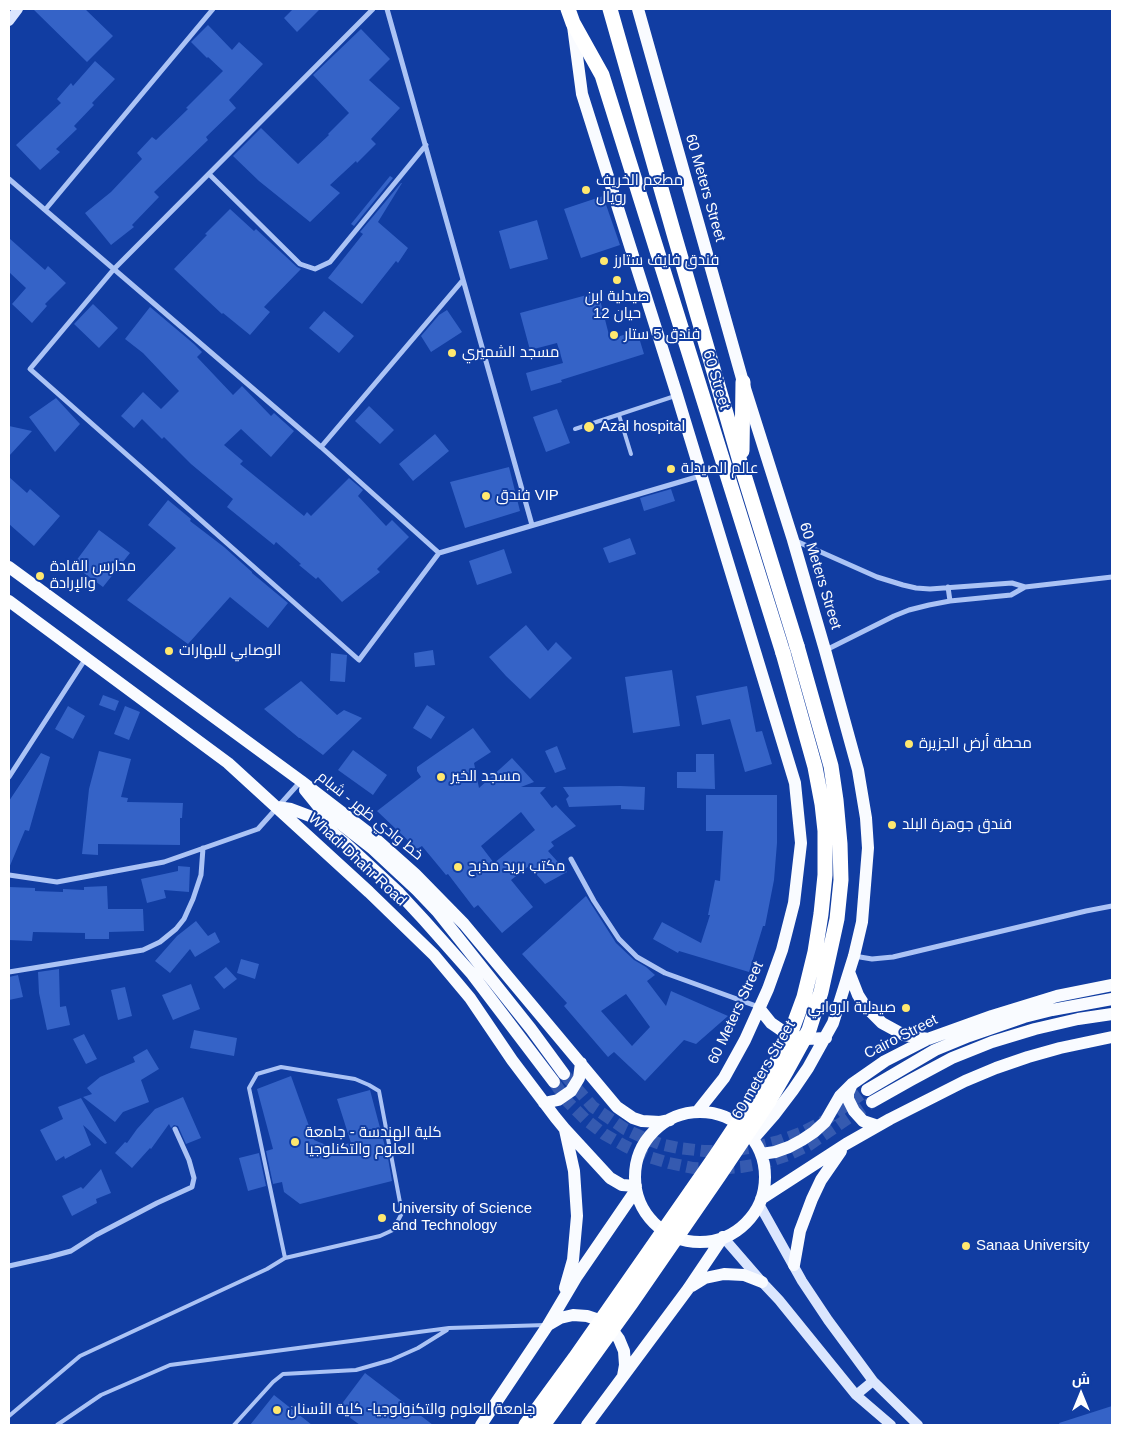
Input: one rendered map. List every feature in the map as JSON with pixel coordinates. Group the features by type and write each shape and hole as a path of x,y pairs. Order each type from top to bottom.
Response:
{"highway":[{"name":"60 Street","path":"568,9 573,23 602,75 782,653"},
{"name":"60 Street","path":"610,9 741,465 796,646"},
{"path":"741,465 744,382"},
{"name":"60 meters Street","path":"543,1425 631,1303 718,1177 769,1101 809,1030 821,992 837,919 841,880 840,844 831,766 796,646"},
{"name":"60 meters Street","path":"526,1425 715,1157 766,1080 790,1034 804,997 821,914 825,875 825,831 815,767 782,653"}],"main road":[{"name":"60 Meters Street","path":"638,9 744,382 825,650 858,770 866,825 868,848 862,922 854,956 833,1023 826,1038 793,1090 753,1139"},
{"name":"60 Meters Street","path":"573,23 582,94 677,396 795,783 800,843 794,903 782,950 768,990 745,1040 724,1078 697,1112"},
{"name":"خط وادي ظهر - شبام","path":"9,568 301,781 370,834 415,874 464,924 617,1107 625,1113 642,1120 660,1122 670,1120"},
{"name":"Whadi Dhahr Road","path":"9,602 228,763 369,892 434,955 470,998 512,1060 564,1128 610,1178 622,1185 636,1188"},
{"path":"276,807 291,809 315,818 399,893 472,974 559,1078 531,1029 418,890 373,849 318,806 301,781"},
{"path":"849,972 858,995 882,1023 904,1035 928,1039"},
{"name":"Cairo Street","path":"761,1154 789,1147 814,1132 825,1122 840,1096 852,1084 885,1061 928,1039 992,1016 1057,996 1112,985"},
{"path":"867,1090 935,1050 969,1036 1043,1012 1112,999"},
{"path":"760,1008 771,1023 787,1034 806,1039 826,1038"},
{"path":"872,1102 952,1058 992,1042 1043,1027 1112,1014"},
{"path":"760,1202 846,1144 935,1096 996,1068 1060,1048 1112,1037"},
{"path":"544,1103 558,1100 571,1091 579,1078 581,1063"},
{"path":"852,1084 848,1093 850,1106 863,1120 878,1126"},
{"path":"697,1112 722,1116 744,1129 753,1139 761,1154 765,1177 760,1202 753,1215 744,1224 723,1238 695,1242 669,1234 657,1226 648,1216 641,1204 636,1188 635,1172 642,1147 658,1127 683,1115 697,1112"},
{"path":"560,1303 573,1260 577,1216 574,1171 564,1128"},
{"path":"794,1265 800,1232 812,1200 821,1180 846,1144"},
{"path":"481,1425 636,1188"},
{"path":"587,1425 688,1289 723,1238"},
{"path":"688,1289 705,1278 724,1274 744,1275 762,1282"},
{"path":"548,1325 560,1318 573,1315 587,1316 600,1320 619,1339 624,1351 625,1365 622,1378"}],"street":[{"path":"9,21 18,9"},
{"path":"45,210 213,9"},
{"path":"372,9 114,270 30,369 359,660 439,553 701,475"},
{"path":"387,9 532,525"},
{"path":"209,174 300,264 315,269 330,262 426,146"},
{"path":"9,179 321,447 439,553"},
{"path":"321,447 463,280"},
{"path":"793,540 890,582 916,588 1012,583 1025,587"},
{"path":"825,650 894,616 930,604 1011,595 1025,587 1112,577"},
{"path":"948,587 950,601"},
{"path":"9,777 86,658"},
{"path":"9,875 57,882 164,862 258,829 301,781"},
{"path":"9,972 142,950 160,942 176,929 184,919 201,875 203,848"},
{"path":"571,859 594,901 619,939 637,956 665,974 760,1008"},
{"path":"854,956 872,959 903,954 1092,909 1112,906"},
{"path":"9,1266 71,1251 96,1235 192,1187 194,1178 189,1160 175,1129"},
{"path":"760,1202 802,1281 828,1320 873,1381 918,1425"},
{"path":"723,1238 779,1300 856,1395 891,1425"},
{"path":"856,1395 873,1381"}],"lane":[{"path":"575,429 677,396"},
{"path":"619,415 631,454"},
{"path":"9,1416 80,1356 266,1269 285,1258 380,1236 393,1230 402,1213 379,1091 369,1085 355,1079 281,1067 257,1074 249,1088 285,1258"},
{"path":"57,1425 100,1396 170,1365 449,1328 548,1325"},
{"path":"234,1425 273,1382 283,1374 356,1370 391,1360 418,1348 449,1328"}],"building":[{"path":"33,9 85,9 113,36 87,62"},
{"path":"293,9 320,9 297,32 284,18"},
{"path":"208,25 232,50 239,42 263,64 229,100 236,108 206,137 208,140 154,192 159,197 132,225 134,227 111,245 85,213 111,192 142,159 137,153 152,137 156,140 223,71 191,42"},
{"path":"361,29 390,59 369,80 400,108 371,139 376,144 357,163 356,161 330,185 340,193 310,222 259,181 233,156 261,128 298,164 329,135 349,113 313,75"},
{"path":"95,61 115,79 92,103 94,105 74,126 77,129 56,149 60,152 40,170 16,145 61,103 57,99 71,83 73,86"},
{"path":"390,176 393,178 354,226 351,224"},
{"path":"401,183 378,222 408,248 398,263 396,261 362,304 328,278 363,234 360,232"},
{"path":"603,196 620,245 581,258 564,209"},
{"path":"230,209 254,231 256,229 301,269 264,307 270,312 250,335 222,314 174,269"},
{"path":"537,220 548,259 510,269 499,231"},
{"path":"9,238 45,270 48,266 66,283 45,304 47,306 32,323 12,304 26,288 9,272"},
{"path":"598,292 610,339 637,331 644,354 531,391 526,373 563,363 557,343 530,350 520,313"},
{"path":"93,304 118,328 99,348 74,324"},
{"path":"150,307 202,352 197,357 233,395 242,386 271,416 274,413 294,431 271,457 241,429 224,445 243,461 240,464 304,516 307,512 311,516 349,478 363,490 358,496 386,526 392,520 409,537 377,569 380,572 342,602 318,577 316,579 299,565 301,564 276,542 274,545 227,507 233,499 191,464 164,437 162,439 142,419 134,428 121,416 143,392 161,409 179,391 143,353 125,339"},
{"path":"447,310 462,332 431,352 421,336 439,315"},
{"path":"324,311 354,336 339,353 309,328"},
{"path":"56,398 80,424 55,452 29,417"},
{"path":"369,406 394,430 380,444 355,421"},
{"path":"557,409 570,443 546,452 533,417"},
{"path":"9,426 32,431 9,456"},
{"path":"435,434 449,451 413,481 399,464"},
{"name":"فندق VIP","path":"509,467 520,511 465,528 450,482"},
{"path":"9,477 27,493 30,489 60,516 34,546 9,524"},
{"path":"671,489 675,501 644,511 640,498"},
{"path":"168,500 191,519 190,521 224,547 288,603 268,628 230,597 188,644 127,600 176,548 148,525"},
{"path":"99,530 130,553 103,587 73,565"},
{"path":"630,538 636,554 609,563 603,548"},
{"path":"504,549 512,573 477,585 469,561"},
{"path":"526,625 548,651 556,642 572,658 530,699 489,657"},
{"path":"433,650 435,665 415,667 414,653"},
{"path":"331,653 347,655 345,682 330,681"},
{"path":"672,670 680,726 633,733 625,677"},
{"path":"301,681 337,715 344,710 362,718 323,755 264,709"},
{"path":"747,686 756,732 762,731 772,764 745,772 730,719 702,725 696,696"},
{"path":"103,695 119,701 115,711 99,705"},
{"path":"427,705 445,717 431,739 413,728"},
{"path":"68,706 85,716 73,739 55,729"},
{"path":"125,706 140,712 129,740 114,734"},
{"path":"473,728 491,752 474,763 479,788 512,758 534,782 521,787 546,787 540,793 552,808 556,805 576,826 551,842 554,846 548,851 567,872 545,884 529,866 511,880 533,907 502,933 478,905 474,908 448,874 446,875 422,846 417,849 377,811 421,777 417,767","holes":["521,812 535,830 494,863 481,846"]},
{"path":"557,746 566,769 555,773 545,751"},
{"path":"353,750 387,775 373,795 338,770"},
{"path":"99,751 131,759 121,797 128,798 127,802 183,803 182,818 180,818 180,845 98,844 98,855 82,854 89,789"},
{"path":"41,753 50,757 29,831 25,830 9,868 9,801"},
{"path":"696,754 714,754 715,789 677,788 677,772 696,772"},
{"path":"563,787 645,787 644,810 621,809 621,805 569,807 566,799 569,796"},
{"path":"706,795 777,795 777,843 774,880 765,926 763,926 749,972 679,951 678,953 653,939 662,922 701,943 710,915 708,915 715,880 720,881 723,831 706,831"},
{"path":"178,866 190,867 189,892 164,890 166,898 147,903 141,879 178,871"},
{"path":"107,886 108,909 143,909 144,931 109,932 109,939 85,939 85,933 33,932 32,941 9,940 9,887 35,888 35,891 63,892 63,889 84,890 84,887"},
{"path":"586,896 616,943 634,960 655,975 647,981 666,1006 671,991 728,1016 696,1044 684,1040 645,1081 614,1052 608,1057 564,1006 567,1003 522,954","holes":["626,994 650,1027 632,1046 601,1011"]},
{"path":"196,921 208,936 215,932 220,942 195,957 190,949 170,973 155,961 177,936"},
{"path":"241,959 259,964 255,979 237,973"},
{"path":"226,967 237,979 224,989 214,977"},
{"path":"59,969 60,1007 66,1006 70,1025 47,1030 39,993 38,972"},
{"path":"18,975 23,997 9,1000 9,977"},
{"path":"191,984 200,1009 173,1020 162,995"},
{"path":"125,987 132,1016 118,1020 111,990"},
{"path":"194,1030 237,1038 234,1056 190,1048"},
{"path":"84,1034 97,1059 86,1064 73,1039"},
{"path":"147,1049 159,1069 141,1080 149,1102 123,1112 115,1122 83,1097 92,1094 87,1088 100,1077 135,1062 133,1057"},
{"name":"كلية الهندسة - جامعة العلوم والتكنلوجيا","path":"291,1076 314,1140 331,1147 351,1143 337,1099 370,1090 388,1158 392,1181 300,1204 284,1192 282,1182 273,1184 266,1151 273,1149 257,1089"},
{"path":"183,1097 201,1138 186,1144 178,1126 174,1125 171,1128 169,1124 151,1149 132,1168 115,1153 125,1142 127,1143 155,1109"},
{"path":"81,1098 107,1143 105,1144 83,1125 91,1145 65,1159 64,1156 56,1161 40,1130 63,1119 58,1107"},
{"path":"259,1153 266,1186 248,1191 239,1158"},
{"path":"101,1169 111,1193 96,1199 97,1203 72,1216 62,1196 81,1187 83,1189"},
{"path":"365,1373 433,1425 360,1425 338,1409"},
{"name":"جامعة العلوم والتكنولوجيا- كلية الأسنان","path":"274,1395 312,1425 250,1425"},
{"path":"1112,1406 1112,1425 1060,1425 1059,1423"}],"tunnel":[{"path":"564,1074 593,1107 625,1129 660,1144 704,1151 729,1151 779,1141 803,1132 826,1120 867,1090"},
{"path":"554,1082 568,1102 604,1134 646,1156 693,1168 741,1167 765,1163 788,1155 809,1145 872,1102"}],"place":[{"name":"مطعم الخريف رويال","path":"586,190"},
{"name":"فندق فايف ستارز","path":"604,261"},
{"name":"صيدلية ابن حيان 12","path":"617,280"},
{"name":"فندق 5 ستار","path":"614,335"},
{"name":"مسجد الشميري","path":"452,353"},
{"name":"Azal hospital","path":"589,427"},
{"name":"عالم الصيدلة","path":"671,469"},
{"name":"فندق VIP","path":"486,496"},
{"name":"مدارس القادة والإرادة","path":"40,576"},
{"name":"الوصابي للبهارات","path":"169,651"},
{"name":"محطة أرض الجزيرة","path":"909,744"},
{"name":"مسجد الخير","path":"441,777"},
{"name":"فندق جوهرة البلد","path":"892,825"},
{"name":"مكتب بريد مذبح","path":"458,867"},
{"name":"صيدلية الروابي","path":"906,1008"},
{"name":"كلية الهندسة - جامعة العلوم والتكنلوجيا","path":"295,1142"},
{"name":"University of Science and Technology","path":"382,1218"},
{"name":"Sanaa University","path":"966,1246"},
{"name":"جامعة العلوم والتكنولوجيا- كلية الأسنان","path":"277,1410"}]}
